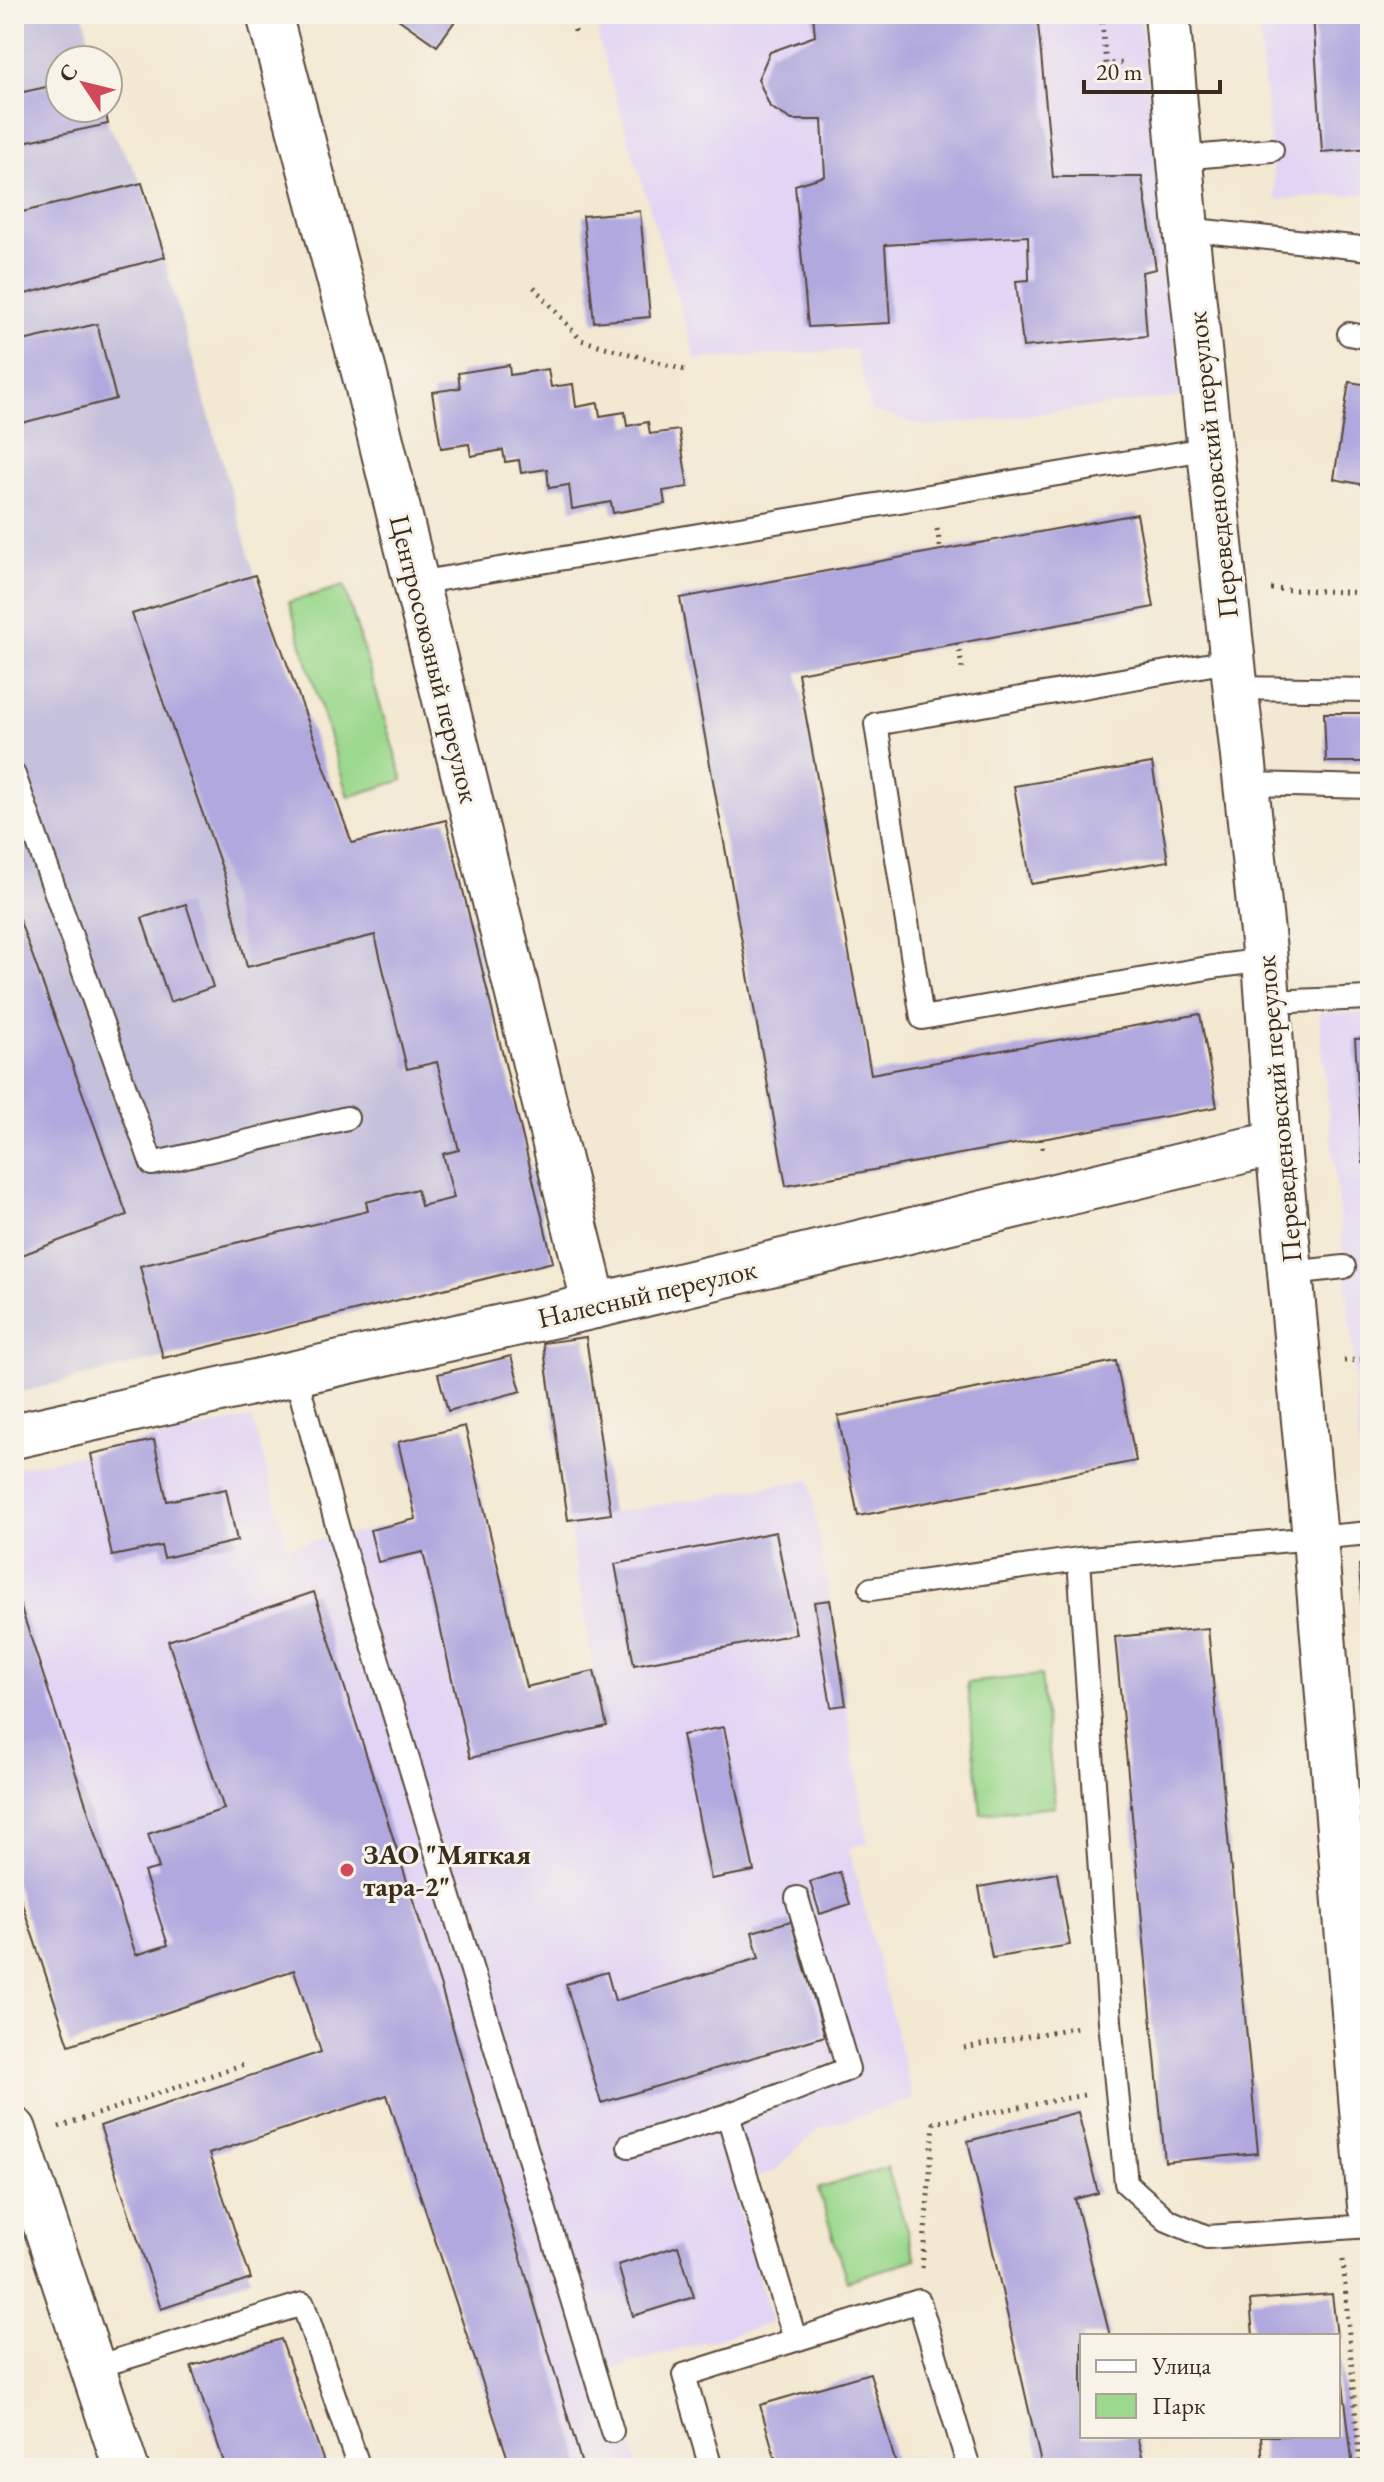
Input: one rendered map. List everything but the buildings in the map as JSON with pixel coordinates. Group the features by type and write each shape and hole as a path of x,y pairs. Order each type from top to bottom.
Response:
{"street":[{"name":"Центросоюзный переулок","path":"269,14 417,583 595,1306"},
{"name":"Переведеновский переулок","path":"1167,14 1186,229 1248,784 1366,2105 1370,2206"},
{"name":"Налесный переулок","path":"14,1436 595,1306 1278,1144"},
{"path":"14,2130 126,2468"}],"lane":[{"path":"1180,158 1272,150"},
{"path":"1186,229 1370,249"},
{"path":"417,583 1211,448"},
{"path":"1370,690 1235,674 876,724 922,1018 1172,974 1266,981 1370,998"},
{"path":"14,775 152,1164 347,1118"},
{"path":"1248,784 1370,787"},
{"path":"1292,1273 1344,1267"},
{"path":"295,1373 340,1536 612,2431"},
{"path":"871,1589 1079,1559 1370,1533"},
{"path":"1079,1559 1110,2021 1126,2183 1167,2220 1207,2237 1370,2226"},
{"path":"629,2146 728,2115 848,2069 797,1898"},
{"path":"728,2115 795,2339"},
{"path":"711,2468 684,2375 919,2301 969,2468"},
{"path":"92,2368 303,2304 359,2468"}],"path":[{"path":"575,14 575,37"},
{"path":"1101,14 1106,64 1132,63"},
{"path":"534,287 581,340 688,371"},
{"path":"1275,589 1370,593"},
{"path":"1041,1139 1044,1157"},
{"path":"964,2048 1110,2021"},
{"path":"96,2114 247,2063"},
{"path":"919,2301 934,2123 1116,2089"}],"shaded area":[{"path":"14,14 83,14 90,44 44,44 44,124 108,124 142,183 255,575 352,842 446,820 553,1262 14,1394"},
{"path":"597,14 1140,14 1181,397 927,427 871,410 855,350 696,359 599,42"},
{"path":"1257,14 1370,14 1370,193 1276,200"},
{"path":"1370,1012 1370,1497 1362,1498 1354,1360 1319,1013"},
{"path":"252,1418 288,1546 370,1530 378,1562 423,1552 471,1758 607,1726 594,1671 568,1520 810,1480 868,1843 849,1848 913,2099 818,2129 774,2172 732,2186 772,2323 611,2369 638,2468 511,2468 320,1894 49,1984 14,1879 14,1469"}],"green space":[{"path":"344,586 403,780 348,797 289,602"},
{"path":"1041,1675 1055,1806 981,1814 967,1683"},
{"path":"887,2167 916,2259 847,2281 818,2189"}],"place":[{"name":"ЗАО \"Мягкая тара-2\"","path":"347,1870"}]}
